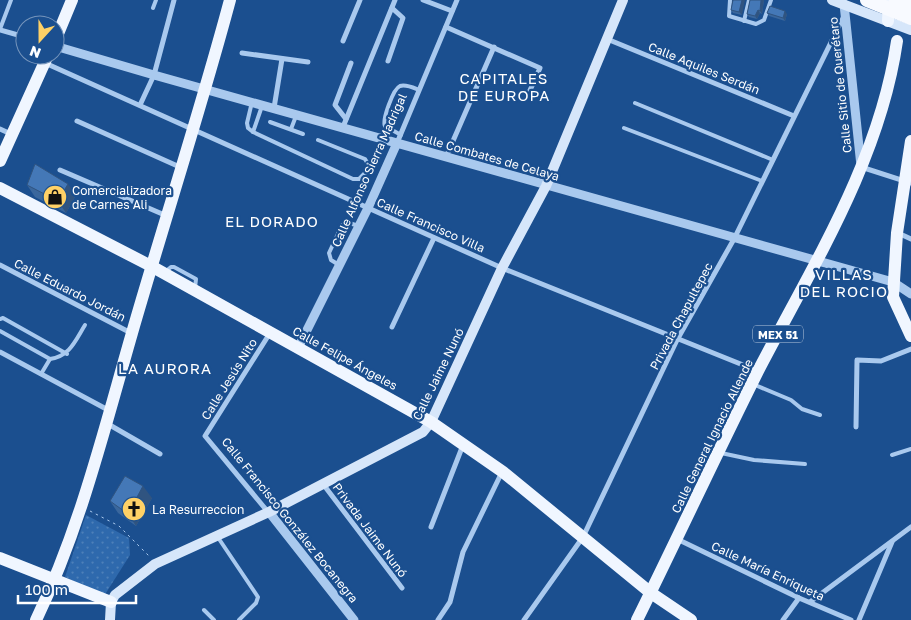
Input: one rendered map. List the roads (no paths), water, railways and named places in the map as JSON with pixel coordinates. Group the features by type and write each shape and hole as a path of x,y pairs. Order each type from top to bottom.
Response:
{"highway":[{"path":"867,0 911,18"},
{"path":"896,0 911,6"}],"main road":[{"path":"65,17 72,0"},
{"path":"36,620 56,580 80,507 195,129 230,0"},
{"name":"Calle Jaime Nunó","path":"111,602 115,595 155,564 268,512 424,432 431,422 502,268 546,186 606,38 624,0"},
{"path":"832,0 844,2 911,30"},
{"path":"888,21 890,0"},
{"name":"Calle General Ignacio Allende","path":"637,620 758,372 817,262 861,167 892,78 897,41"},
{"path":"0,161 6,132 43,65"},
{"path":"911,142 908,182 897,233 893,282 896,307 911,336"},
{"name":"Calle Felipe Ángeles","path":"0,188 152,266 431,422 502,472 651,592 691,620"},
{"path":"0,558 111,602 110,620"}],"street":[{"path":"140,105 154,76 174,0"},
{"path":"343,41 360,0"},
{"path":"345,123 395,0"},
{"path":"423,0 452,11"},
{"name":"Calle Alfonso Sierra Madrigal","path":"298,348 368,208 457,0"},
{"name":"Calle Sitio de Querétaro","path":"844,2 861,167"},
{"path":"388,61 403,18 392,8"},
{"name":"Privada Chapultepec","path":"524,620 583,537 677,340 734,239 844,16"},
{"path":"446,27 540,68 527,98"},
{"path":"0,29 15,34"},
{"name":"Calle Aquiles Serdán","path":"606,38 794,116"},
{"path":"446,157 494,47"},
{"name":"Calle Combates de Celaya","path":"65,49 206,90 261,109 274,108 345,123 399,139 446,157 893,282 911,294"},
{"path":"242,53 308,62"},
{"path":"274,108 282,59"},
{"path":"345,123 335,106 351,63"},
{"name":"Calle Francisco Villa","path":"58,65 140,105 502,268 758,372"},
{"path":"77,121 182,168"},
{"path":"861,167 908,182"},
{"path":"60,170 167,216"},
{"path":"897,233 911,239"},
{"path":"392,327 434,238"},
{"name":"Calle Eduardo Jordán","path":"0,265 132,333"},
{"name":"Calle Jesús Nito","path":"205,436 270,332"},
{"path":"856,427 857,360 881,361 911,349"},
{"path":"0,352 40,374 108,417 160,454"},
{"name":"Calle Francisco González Bocanegra","path":"205,436 354,620"},
{"path":"431,527 463,444"},
{"path":"438,620 450,602 463,552 502,472"},
{"name":"Privada Jaime Nunó","path":"323,484 402,588"},
{"path":"810,602 911,527"},
{"name":"Calle María Enriqueta","path":"677,538 799,598 851,620"},
{"path":"859,620 892,541"},
{"path":"783,620 799,598"}],"lane":[{"path":"0,29 11,0"},
{"path":"153,8 156,0"},
{"path":"730,0 729,16 760,24 771,0"},
{"path":"744,21 749,0"},
{"path":"399,139 383,124 396,89 401,86 407,86 420,90"},
{"path":"635,103 773,160"},
{"path":"251,106 247,123 248,128 253,132 353,179 359,178 365,173 368,164 365,159 318,140"},
{"path":"253,132 261,109"},
{"path":"291,129 297,114"},
{"path":"270,122 303,134"},
{"path":"624,128 762,181"},
{"path":"340,266 331,260 329,253 342,225 349,223 358,226"},
{"path":"0,318 68,354"},
{"path":"40,374 50,359 68,354 85,325"},
{"path":"0,331 50,359"},
{"path":"752,384 791,400 802,409 820,415"},
{"path":"892,455 911,448"},
{"path":"719,452 754,460 805,464"},
{"path":"217,536 258,597 256,603 239,620"},
{"path":"204,610 214,620"}],"place":[{"name":"Comercializadora de Carnes Ali","path":"55,197"},
{"name":"La Resurreccion","path":"134,509"}],"district":[{"name":"CAPITALES DE EUROPA","path":"504,86"},
{"name":"EL DORADO","path":"272,221"},
{"name":"VILLAS DEL ROCIO","path":"844,282"},
{"name":"LA AURORA","path":"165,368"}]}
